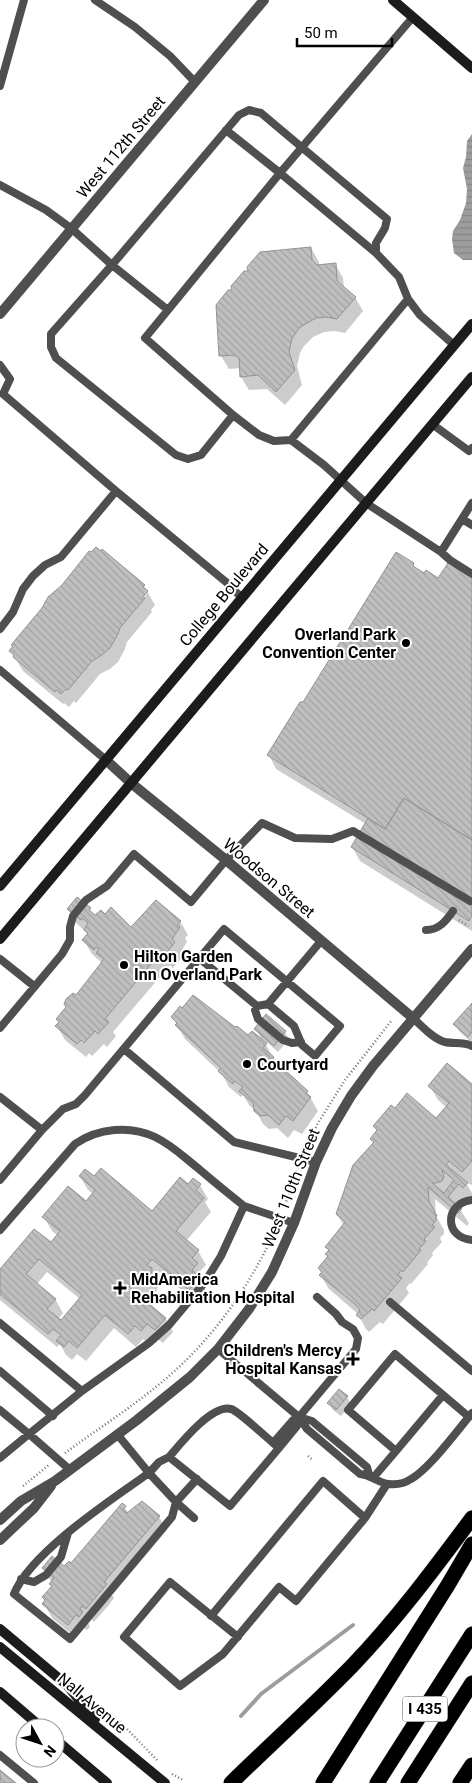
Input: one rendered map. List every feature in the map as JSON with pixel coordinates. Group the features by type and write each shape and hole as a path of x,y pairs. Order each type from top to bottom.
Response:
{"highway":[{"path":"231,1783 352,1666 402,1609 472,1518"},
{"path":"323,1783 472,1544"},
{"name":"I 435","path":"377,1783 472,1634"},
{"name":"I 435","path":"408,1783 472,1683"},
{"path":"460,1783 472,1765"}],"main road":[{"path":"393,0 472,68"},
{"name":"College Boulevard","path":"0,886 472,324"},
{"path":"0,939 472,377"},
{"path":"0,1629 68,1686 110,1737"},
{"name":"Nall Avenue","path":"0,1647 165,1783"},
{"path":"0,1692 30,1718"},
{"path":"65,1747 107,1783"}],"street":[{"name":"West 112th Street","path":"0,314 264,0"},
{"name":"Woodson Street","path":"106,760 131,783 226,860 413,1018"},
{"name":"West 110th Street","path":"0,1520 21,1501 55,1481 177,1388 218,1349 262,1290 280,1256 316,1162 332,1128 351,1096 413,1018 472,949"},
{"name":"West 110th Street","path":"0,1540 34,1508 55,1481"}],"lane":[{"path":"0,86 24,0"},
{"path":"95,0 135,28 163,51 195,82"},
{"path":"413,17 145,338 233,415 260,434 274,441 291,440 324,465 366,503 472,574"},
{"path":"233,415 201,455 188,459 176,455 56,358 51,347 51,334 239,115 249,110 261,113 386,219 386,228 376,243 376,253"},
{"path":"226,130 376,253 399,277 408,299 420,315 454,345"},
{"path":"0,185 46,210 72,229 112,265 168,310"},
{"path":"291,440 408,299"},
{"path":"0,365 10,379 3,394 226,582 242,598"},
{"path":"432,424 471,451"},
{"path":"0,629 13,612 24,589 33,576 45,565 61,557 116,491"},
{"path":"441,552 472,503"},
{"path":"462,519 472,525"},
{"path":"0,670 106,760"},
{"path":"0,1028 62,954 70,940 73,916 86,900 107,886 134,854 191,902 226,860 262,823 295,838 332,839 353,831 470,902"},
{"path":"426,930 435,929 442,925 453,911"},
{"path":"0,1180 42,1130 63,1109 76,1104 224,928 340,1026 315,1056 301,1042 294,1026 268,1004"},
{"path":"199,958 257,1006 268,1004 321,942"},
{"path":"0,958 34,986"},
{"path":"257,1006 256,1015 258,1019 282,1040 292,1043 301,1042"},
{"path":"413,1018 434,1037 444,1042 472,1046"},
{"path":"124,1049 234,1142 316,1162"},
{"path":"0,1097 42,1130"},
{"path":"0,1230 75,1144 85,1137 100,1131 109,1130 134,1131 156,1137 176,1150 244,1206 294,1223"},
{"path":"472,1200 459,1204 452,1215 451,1222 453,1228 461,1237 472,1240"},
{"path":"0,1458 82,1392 149,1343 169,1325 205,1282 221,1256 244,1206"},
{"path":"170,1457 230,1506 293,1420 299,1417 356,1349 358,1338 353,1329 342,1322 336,1314 316,1297"},
{"path":"390,1302 472,1371"},
{"path":"0,1323 82,1392"},
{"path":"218,1349 299,1417 312,1421 367,1467 371,1476 387,1484 412,1479 423,1470 470,1415 443,1395 395,1354 348,1410 396,1451"},
{"path":"0,1371 52,1416"},
{"path":"371,1476 396,1451 443,1395"},
{"path":"197,1479 176,1502 172,1517 70,1639 14,1594 18,1583 51,1547 159,1462 170,1457 188,1434 222,1408 233,1409 276,1445"},
{"path":"0,1410 69,1469"},
{"path":"117,1434 148,1472 194,1518"},
{"path":"211,1616 323,1482 365,1518"},
{"path":"238,1637 170,1582 124,1637 180,1686 223,1654 238,1637 279,1587 296,1601 365,1518 387,1484"},
{"path":"22,1579 34,1582 46,1575 61,1557 68,1533"},
{"path":"0,1755 34,1783"}],"path":[{"path":"459,920 468,926"},
{"path":"284,1208 298,1167"},
{"path":"64,1453 159,1384 200,1346 240,1296 257,1268 276,1229"},
{"path":"308,1456 313,1460"}],"shaded area":[{"path":"472,134 472,260 463,260 454,253 452,239 453,231 460,220 466,203 467,189 463,168 467,141"}],"building":[{"path":"311,247 312,260 317,265 336,263 337,281 356,297 337,319 316,318 300,327 292,338 289,352 295,370 276,392 258,375 240,377 239,358 234,355 219,356 216,305 228,290 232,290 231,286 244,271 248,271 247,267 260,252"},
{"path":"96,547 101,551 102,549 145,585 143,587 148,591 143,597 145,598 120,628 110,648 92,661 68,690 66,689 61,694 56,690 55,692 13,657 14,655 9,651 13,646 11,645 42,608 48,597 62,585 89,551 91,552"},
{"name":"Overland Park Convention Center","path":"396,552 414,563 413,566 424,573 426,570 438,578 448,563 472,577 472,840 404,798 385,829 267,755 300,702 303,702"},
{"path":"404,798 472,840 472,915 469,921 351,847 368,818 385,829"},
{"name":"Hilton Garden Inn Overland Park","path":"77,897 91,908 89,910 95,915 101,910 105,914 111,907 131,927 156,900 181,921 177,925 180,927 172,939 175,942 165,955 161,952 105,1019 109,1022 98,1034 95,1031 84,1043 81,1040 77,1044 55,1026 59,1022 56,1019 66,1007 64,1004 66,999 73,993 76,995 104,959 96,953 99,949 96,947 94,950 82,940 88,933 84,930 88,923 67,909"},
{"name":"Courtyard","path":"193,995 235,1027 237,1026 248,1035 252,1031 267,1043 263,1048 308,1091 306,1093 311,1097 293,1121 286,1116 279,1125 268,1115 260,1116 254,1111 253,1103 239,1091 243,1087 235,1081 233,1084 220,1073 218,1071 221,1068 175,1025 177,1023 171,1017"},
{"path":"472,1003 472,1032 468,1037 453,1024"},
{"name":"Courtyard","path":"266,1014 286,1031 274,1046 254,1029"},
{"name":"Children's Mercy Hospital Kansas","path":"447,1063 472,1084 472,1161 462,1172 449,1161 446,1165 468,1183 463,1188 459,1184 448,1197 462,1209 458,1213 428,1187 429,1201 437,1216 432,1225 435,1227 424,1239 426,1241 419,1249 421,1250 403,1272 401,1270 398,1275 402,1278 374,1311 372,1309 361,1319 356,1315 360,1310 356,1305 319,1275 322,1272 318,1268 328,1256 325,1254 329,1250 325,1247 345,1222 336,1214 353,1165 374,1142 370,1139 377,1130 373,1126 391,1105 395,1108 407,1093 436,1118 449,1103 428,1086","holes":["442,1170 454,1180 444,1193 432,1183 442,1181 444,1177"]},
{"path":"101,1168 152,1211 180,1177 188,1184 193,1178 201,1184 196,1190 204,1198 176,1231 199,1250 192,1258 198,1263 192,1270 200,1277 189,1290 152,1259 147,1265 152,1268 149,1279 138,1285 134,1281 129,1287 166,1318 155,1330 147,1324 141,1331 135,1326 128,1334 105,1315 77,1348 69,1341 64,1347 56,1341 61,1335 53,1329 48,1334 0,1294 0,1269 34,1229 51,1242 60,1231 42,1217 68,1186 86,1201 95,1190 79,1176 85,1169 94,1176","holes":["39,1259 82,1295 61,1320 47,1309 56,1299 26,1274"]},
{"path":"339,1389 348,1396 336,1410 327,1403"},
{"path":"142,1501 160,1516 104,1582 107,1584 86,1609 82,1606 80,1609 83,1612 79,1617 76,1615 68,1625 42,1604 45,1600 42,1597 52,1586 49,1584 54,1578 42,1568 52,1556 64,1566 69,1561 71,1563 122,1503 126,1506 123,1510 127,1513"},
{"path":"0,1770 16,1783 0,1783"}],"waterway":[{"path":"241,1716 261,1694 353,1625"}],"place":[{"name":"Overland Park Convention Center","path":"406,643"},
{"name":"Hilton Garden Inn Overland Park","path":"124,965"},
{"name":"Courtyard","path":"247,1064"},
{"name":"MidAmerica Rehabilitation Hospital","path":"120,1288"},
{"name":"Children's Mercy Hospital Kansas","path":"353,1359"}]}
